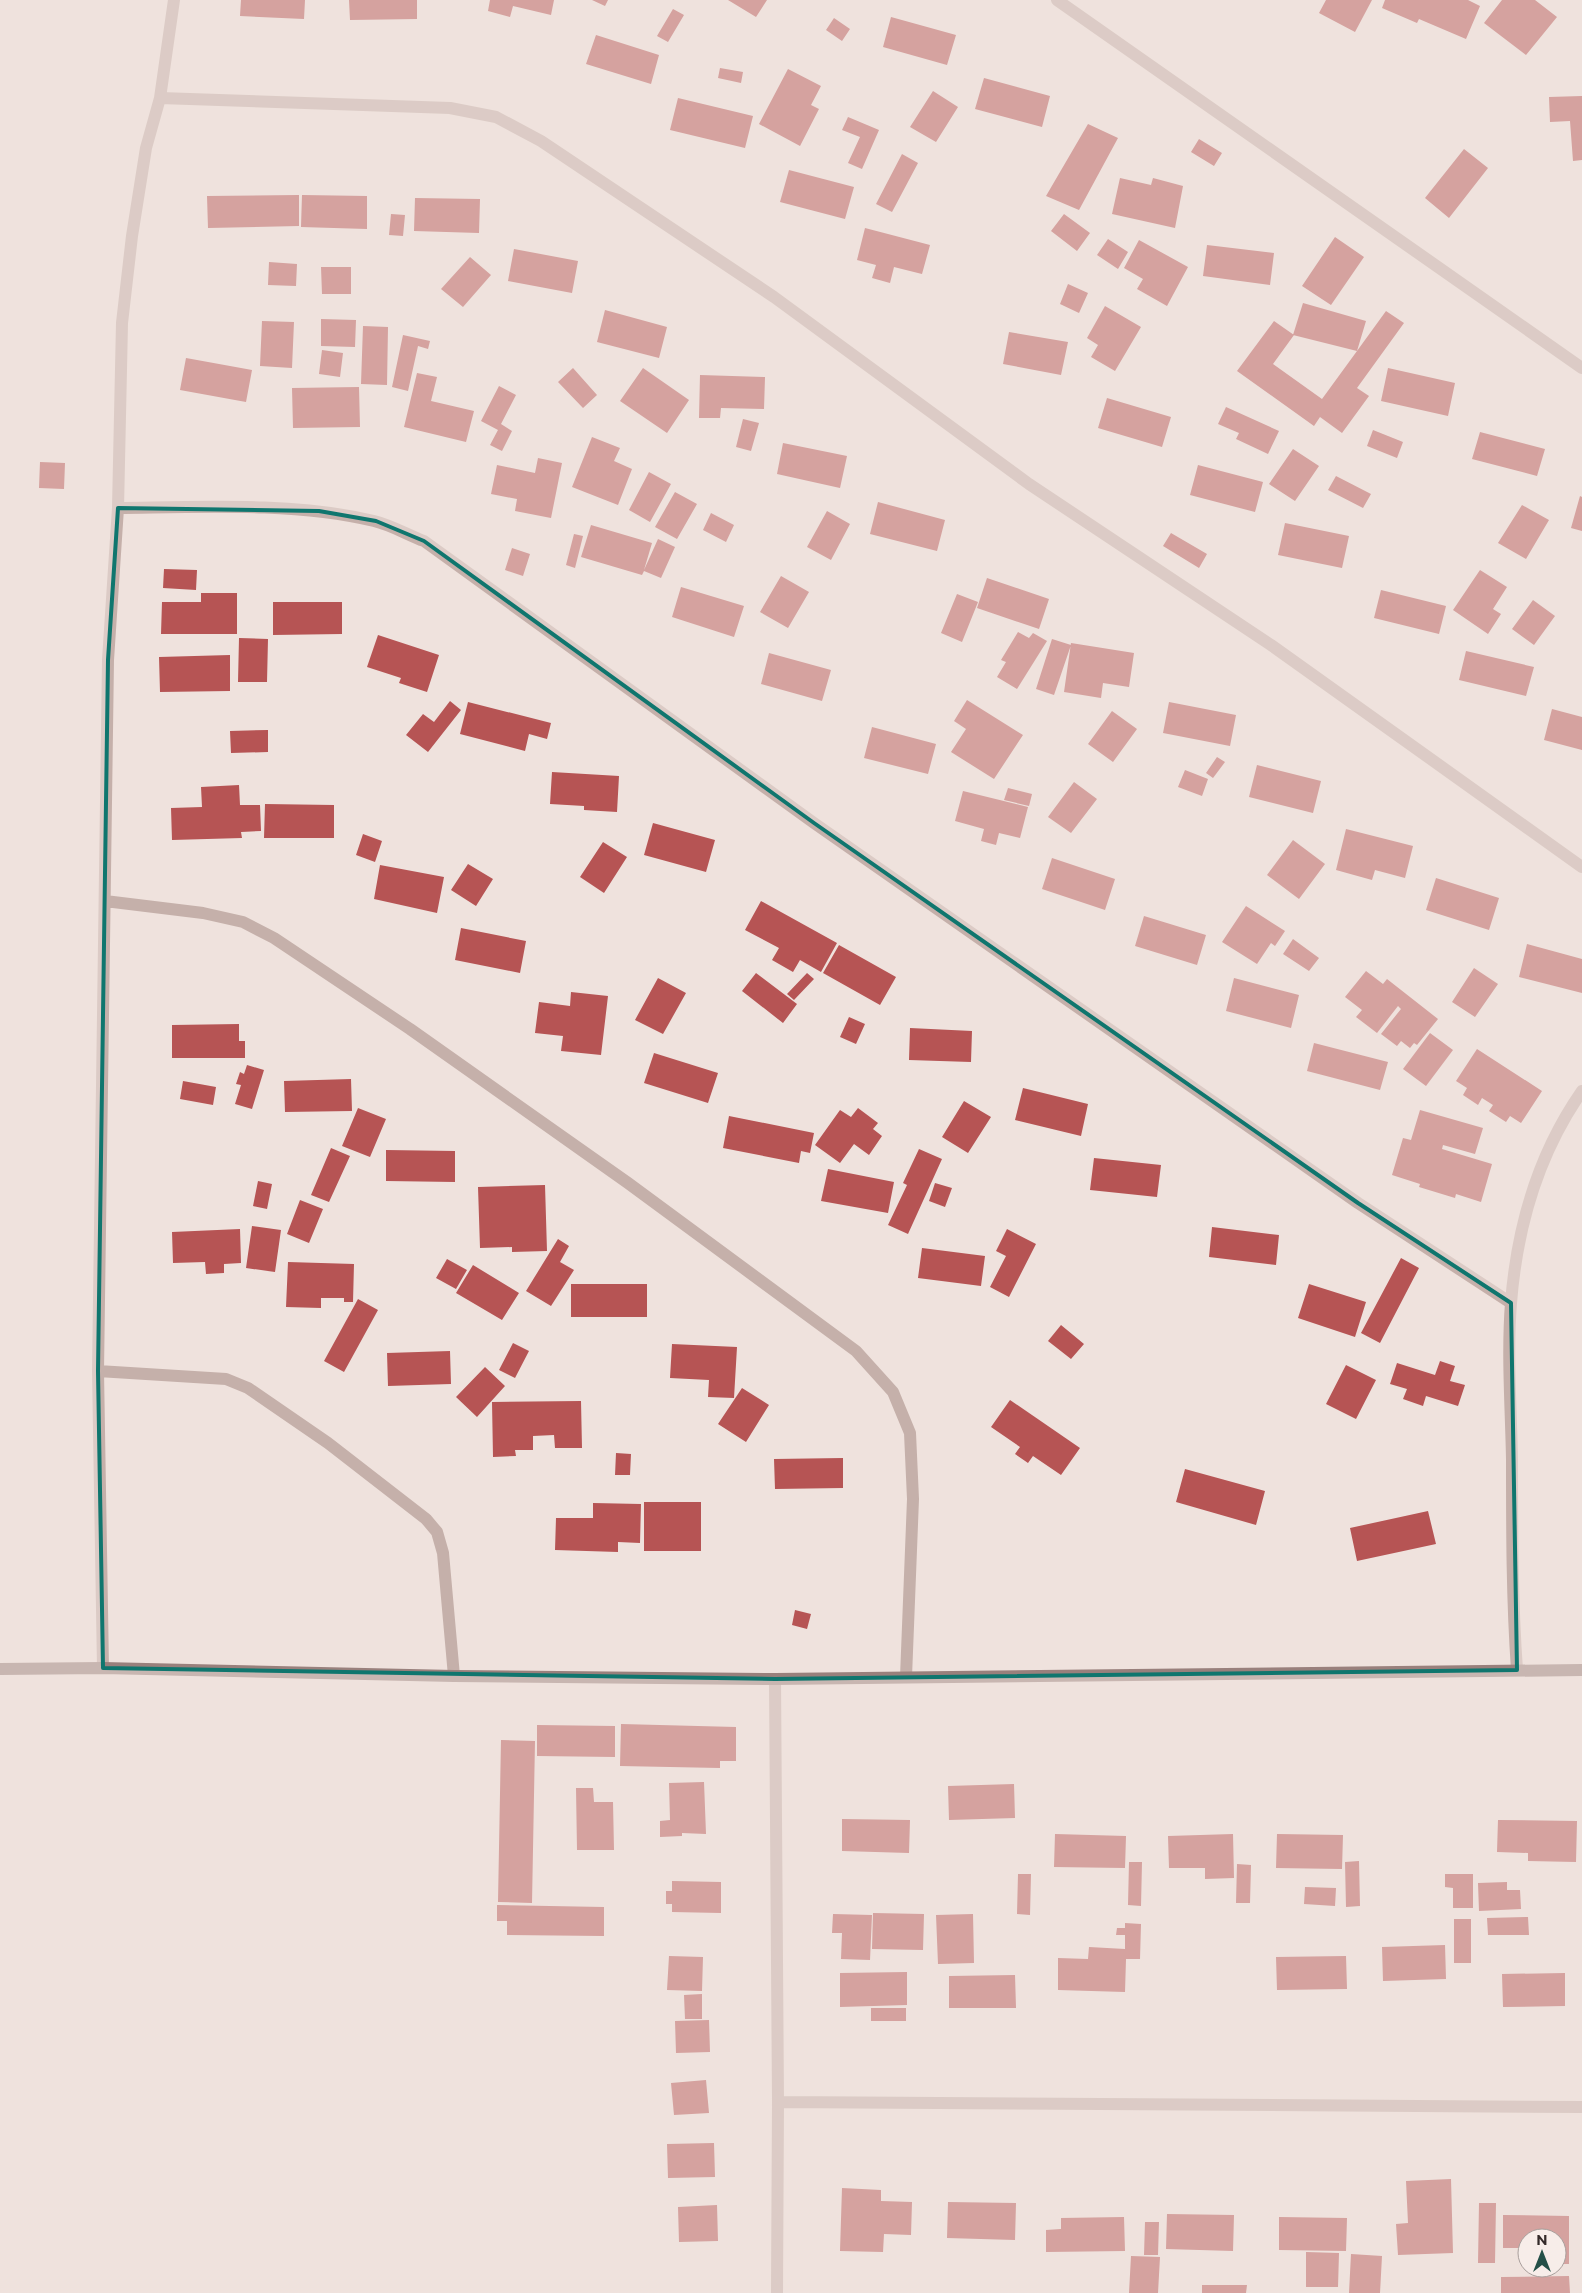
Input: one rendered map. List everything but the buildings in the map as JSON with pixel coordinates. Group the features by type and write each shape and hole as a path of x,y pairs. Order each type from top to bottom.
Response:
{"street":[{"path":"103,1668 98,1371 108,660 118,508 122,323 132,236 146,148 160,98 174,0"},
{"path":"1057,0 1582,368"},
{"path":"160,98 450,108 496,117 541,140 774,297 1029,484 1271,645 1582,867"},
{"path":"118,508 210,507 319,512 376,521 424,541 822,829 1358,1203 1511,1303"},
{"path":"105,901 203,913 243,922 274,938 410,1030 604,1166 856,1350 893,1392 910,1433 913,1500 906,1677"},
{"path":"1517,1670 1513,1617 1511,1303 1524,1222 1541,1162 1563,1118 1582,1091"},
{"path":"98,1371 226,1379 248,1388 328,1443 426,1519 437,1532 443,1553 454,1676"},
{"path":"0,1669 103,1668 454,1676 775,1679 1582,1670"},
{"path":"775,1679 778,2102 777,2293"},
{"path":"778,2102 1582,2107"}],"highlighted area":[{"path":"118,508 319,511 376,521 424,541 814,823 1358,1203 1511,1303 1517,1670 775,1679 103,1668 98,1371 108,660"}]}
